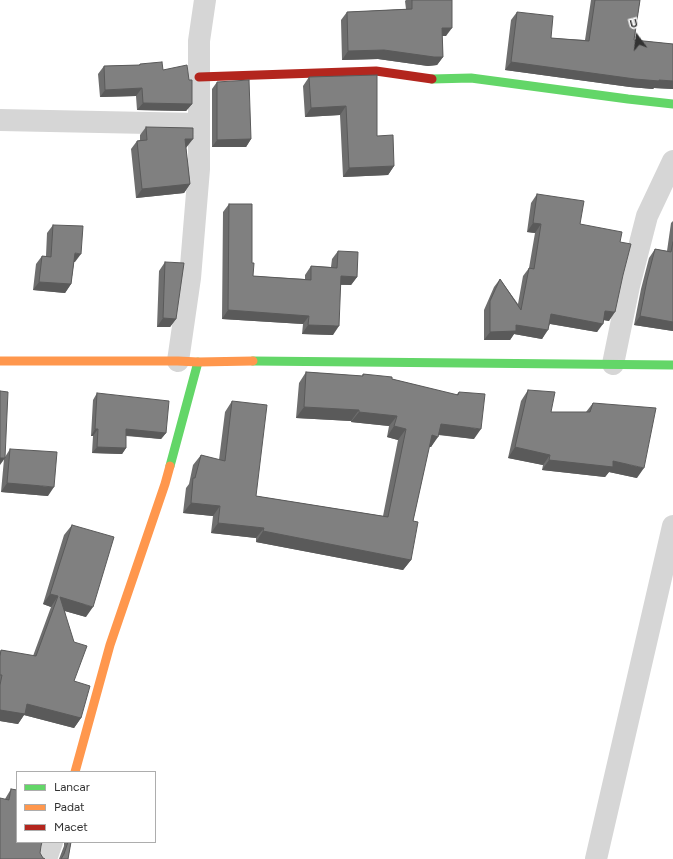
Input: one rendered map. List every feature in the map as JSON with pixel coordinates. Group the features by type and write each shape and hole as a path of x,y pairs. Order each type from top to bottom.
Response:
{"street":[{"path":"75,771 110,645 165,484 188,362 190,278 199,169 199,41 205,0"},
{"path":"199,77 376,71 432,80 471,78 673,104"},
{"path":"0,120 199,124"},
{"path":"613,364 629,286 647,216 673,161"},
{"path":"0,361 275,361 673,365"},
{"path":"596,859 673,526"},
{"path":"46,859 52,843"}],"building":[{"path":"412,0 452,0 452,28 442,28 443,57 384,50 348,51 347,12 412,9"},
{"path":"595,0 640,0 634,40 673,44 673,81 635,79 511,62 517,12 553,16 551,38 589,41"},
{"path":"162,62 163,70 187,65 189,80 192,80 192,104 143,103 142,88 105,90 104,66 140,65"},
{"path":"377,75 377,136 393,135 394,166 349,168 346,106 311,108 309,77"},
{"path":"249,80 251,139 217,140 217,82"},
{"path":"146,127 193,128 193,139 185,139 190,184 142,189 137,141 147,140"},
{"path":"537,194 584,201 580,224 622,232 620,242 631,244 615,312 605,311 603,324 551,314 548,330 516,325 516,331 490,332 490,301 500,279 521,310 529,268 534,269 541,224 533,223"},
{"path":"229,204 252,204 253,276 311,280 311,266 337,268 338,251 358,252 357,277 341,276 339,326 308,325 309,316 228,310"},
{"path":"53,225 83,226 81,254 75,253 71,284 39,282 42,256 51,257"},
{"path":"673,242 673,322 640,316 655,249 671,252"},
{"path":"165,262 184,263 176,319 163,318"},
{"path":"306,372 363,376 363,374 392,377 392,379 458,395 459,392 485,394 481,429 441,424 438,437 432,435 413,521 418,522 411,560 263,531 264,528 218,523 220,506 191,503 193,478 195,478 201,455 225,461 232,401 267,405 256,496 388,517 406,429 394,426 397,416 359,412 359,410 304,407"},
{"path":"528,390 555,392 551,412 590,412 593,403 656,408 644,468 613,461 613,467 549,460 550,455 515,447"},
{"path":"0,391 8,392 5,458 0,458"},
{"path":"97,393 169,401 166,433 126,429 126,448 97,447 98,429 95,429"},
{"path":"10,449 57,452 54,487 7,483"},
{"path":"72,525 114,537 93,607 60,597 74,642 87,646 74,681 90,686 81,718 27,704 25,714 0,710 0,685 2,675 0,675 1,650 36,656 58,596 50,594"},
{"path":"11,789 16,790 16,843 42,843 40,853 45,859 0,859 0,798 9,800"},
{"path":"68,843 71,843 68,859 61,859"}],"traffic: fast":[{"path":"432,79 471,78 673,104"},
{"path":"253,361 673,365"},
{"path":"170,466 198,362"}],"traffic: slow":[{"path":"0,361 253,361"},
{"path":"75,771 110,645 170,466"}],"traffic: jam":[{"path":"199,77 376,71 432,79"}]}
